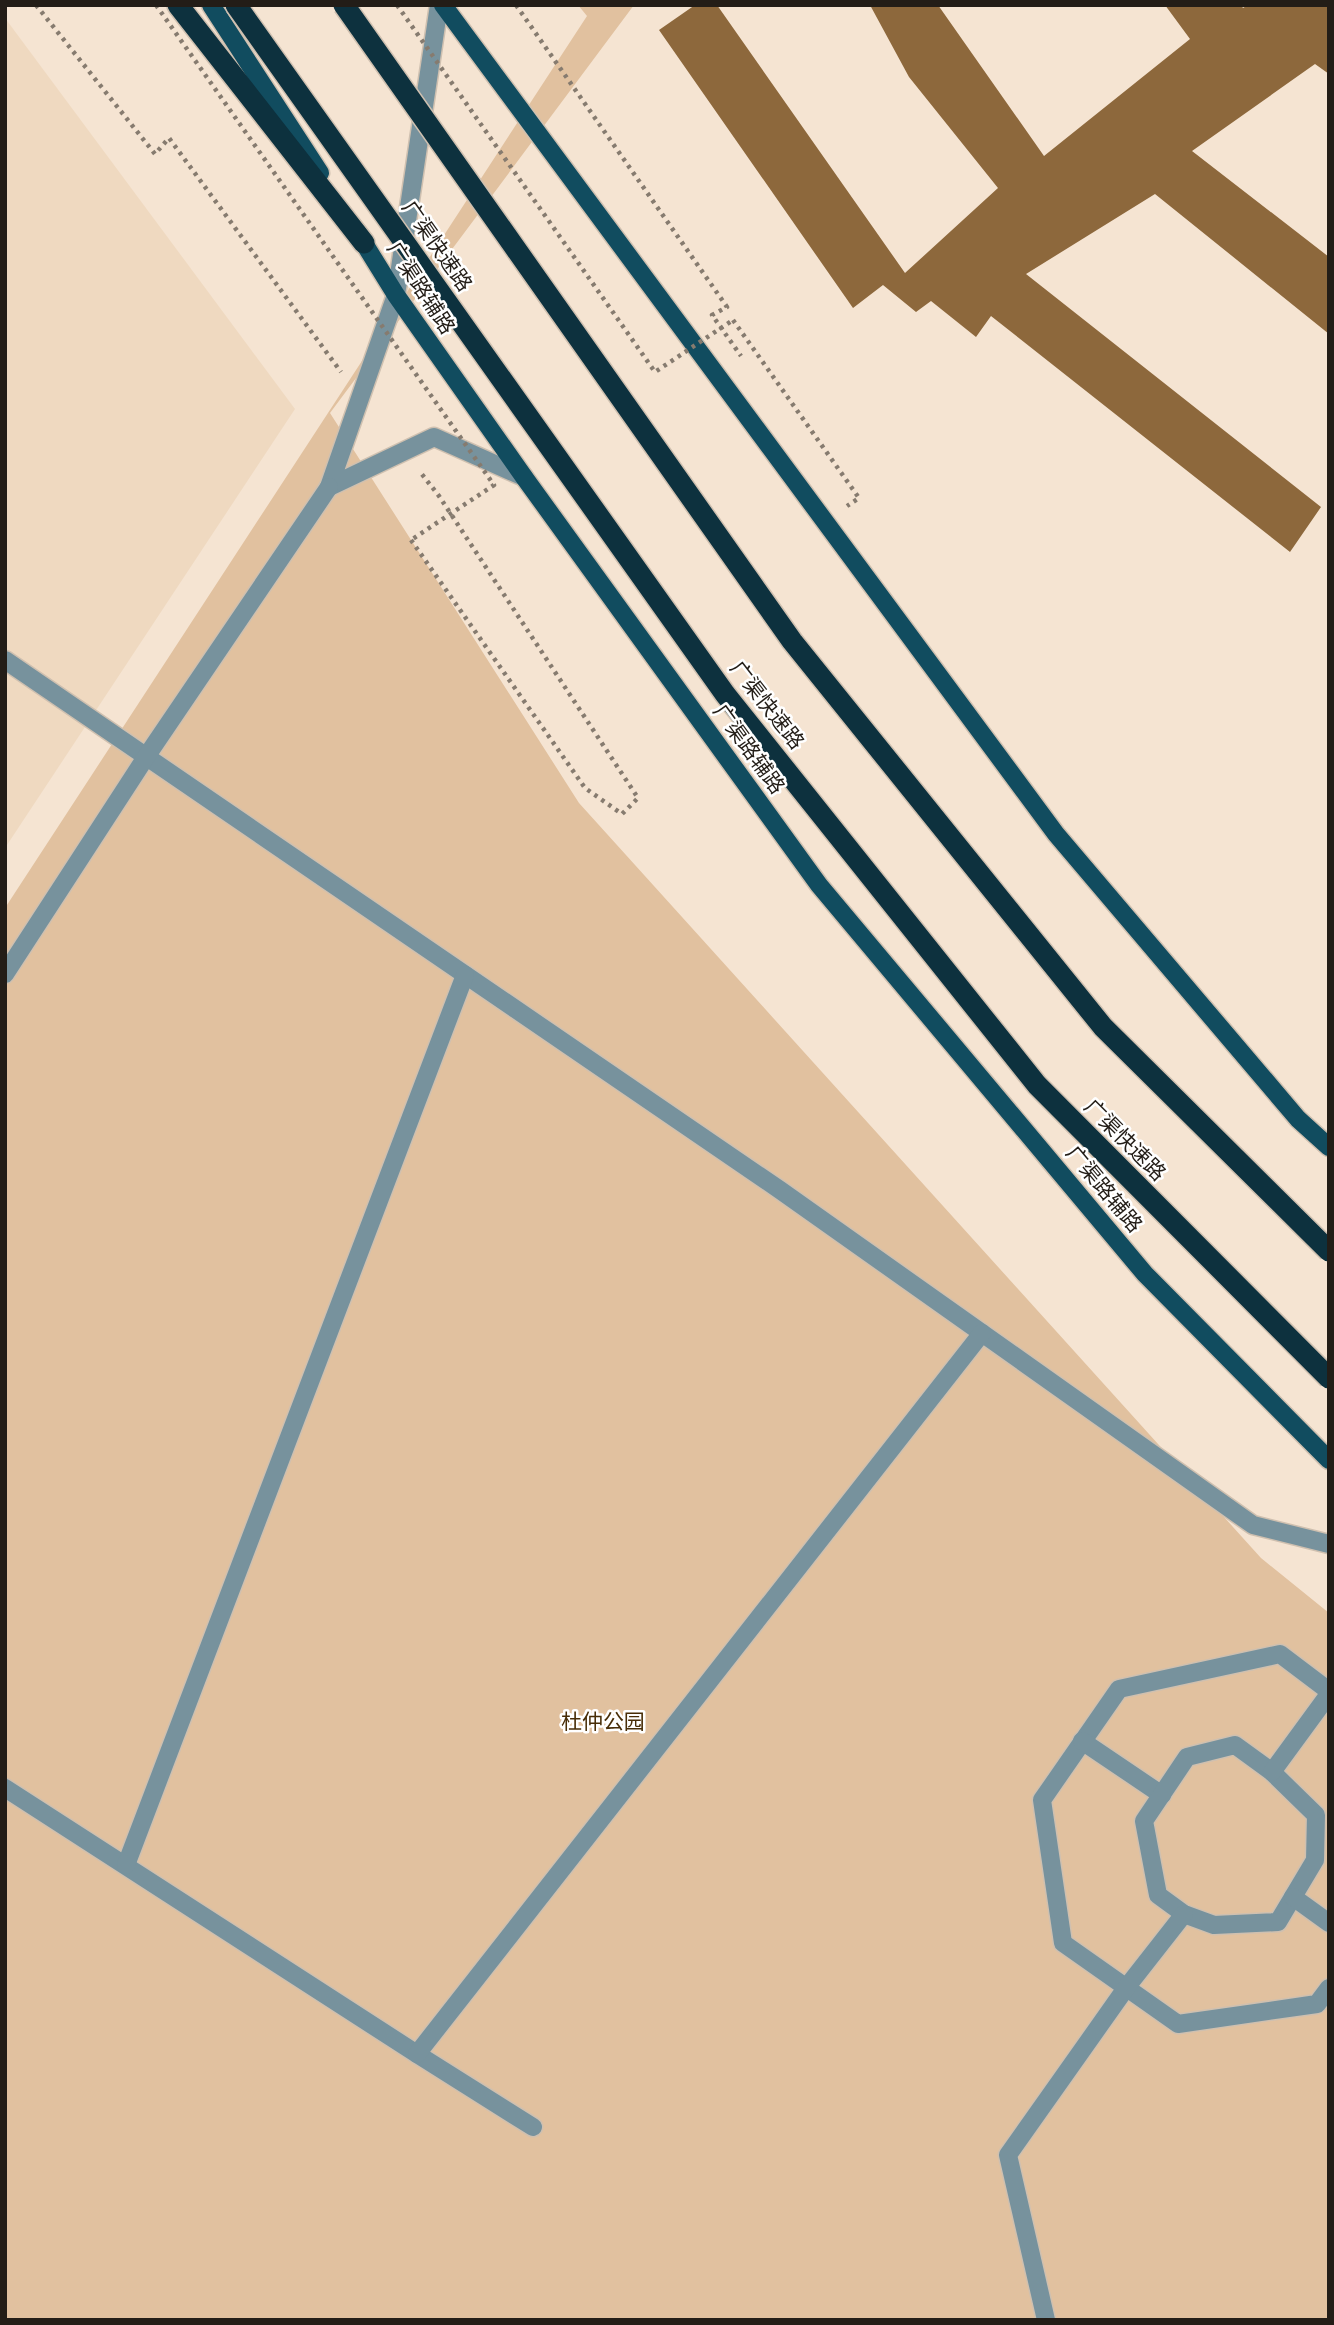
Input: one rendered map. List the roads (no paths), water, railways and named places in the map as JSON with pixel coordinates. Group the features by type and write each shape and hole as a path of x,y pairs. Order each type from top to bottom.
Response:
{"highway":[{"path":"178,5 364,243"},
{"name":"广渠快速路","path":"236,5 725,694 1037,1085 1329,1378"},
{"path":"344,5 792,641 1103,1027 1329,1251"}],"main road":[{"name":"广渠路辅路","path":"211,5 396,296 819,885 1145,1274 1329,1460"},
{"path":"441,5 1056,834 1298,1119 1329,1147"}],"street":[{"path":"5,974 146,757 329,487 396,296 441,5"},
{"path":"329,487 434,437 524,477"},
{"path":"5,660 780,1190 1252,1525 1329,1544"},
{"path":"126,1865 466,975"},
{"path":"417,2054 982,1333"},
{"path":"1272,1772 1329,1693 1280,1654 1119,1689 1042,1800 1063,1943 1178,2024 1318,2004 1329,1988"},
{"path":"1082,1741 1162,1795"},
{"path":"1235,1745 1272,1772 1316,1815 1315,1860 1278,1922 1214,1926 1184,1914 1158,1895 1144,1821 1187,1757 1235,1745"},
{"path":"5,1788 533,2127"},
{"path":"1293,1898 1329,1923"},
{"path":"1046,2320 1008,2155 1126,1988 1184,1914"}],"park label":[{"name":"杜仲公园","path":"603,1722"}]}
